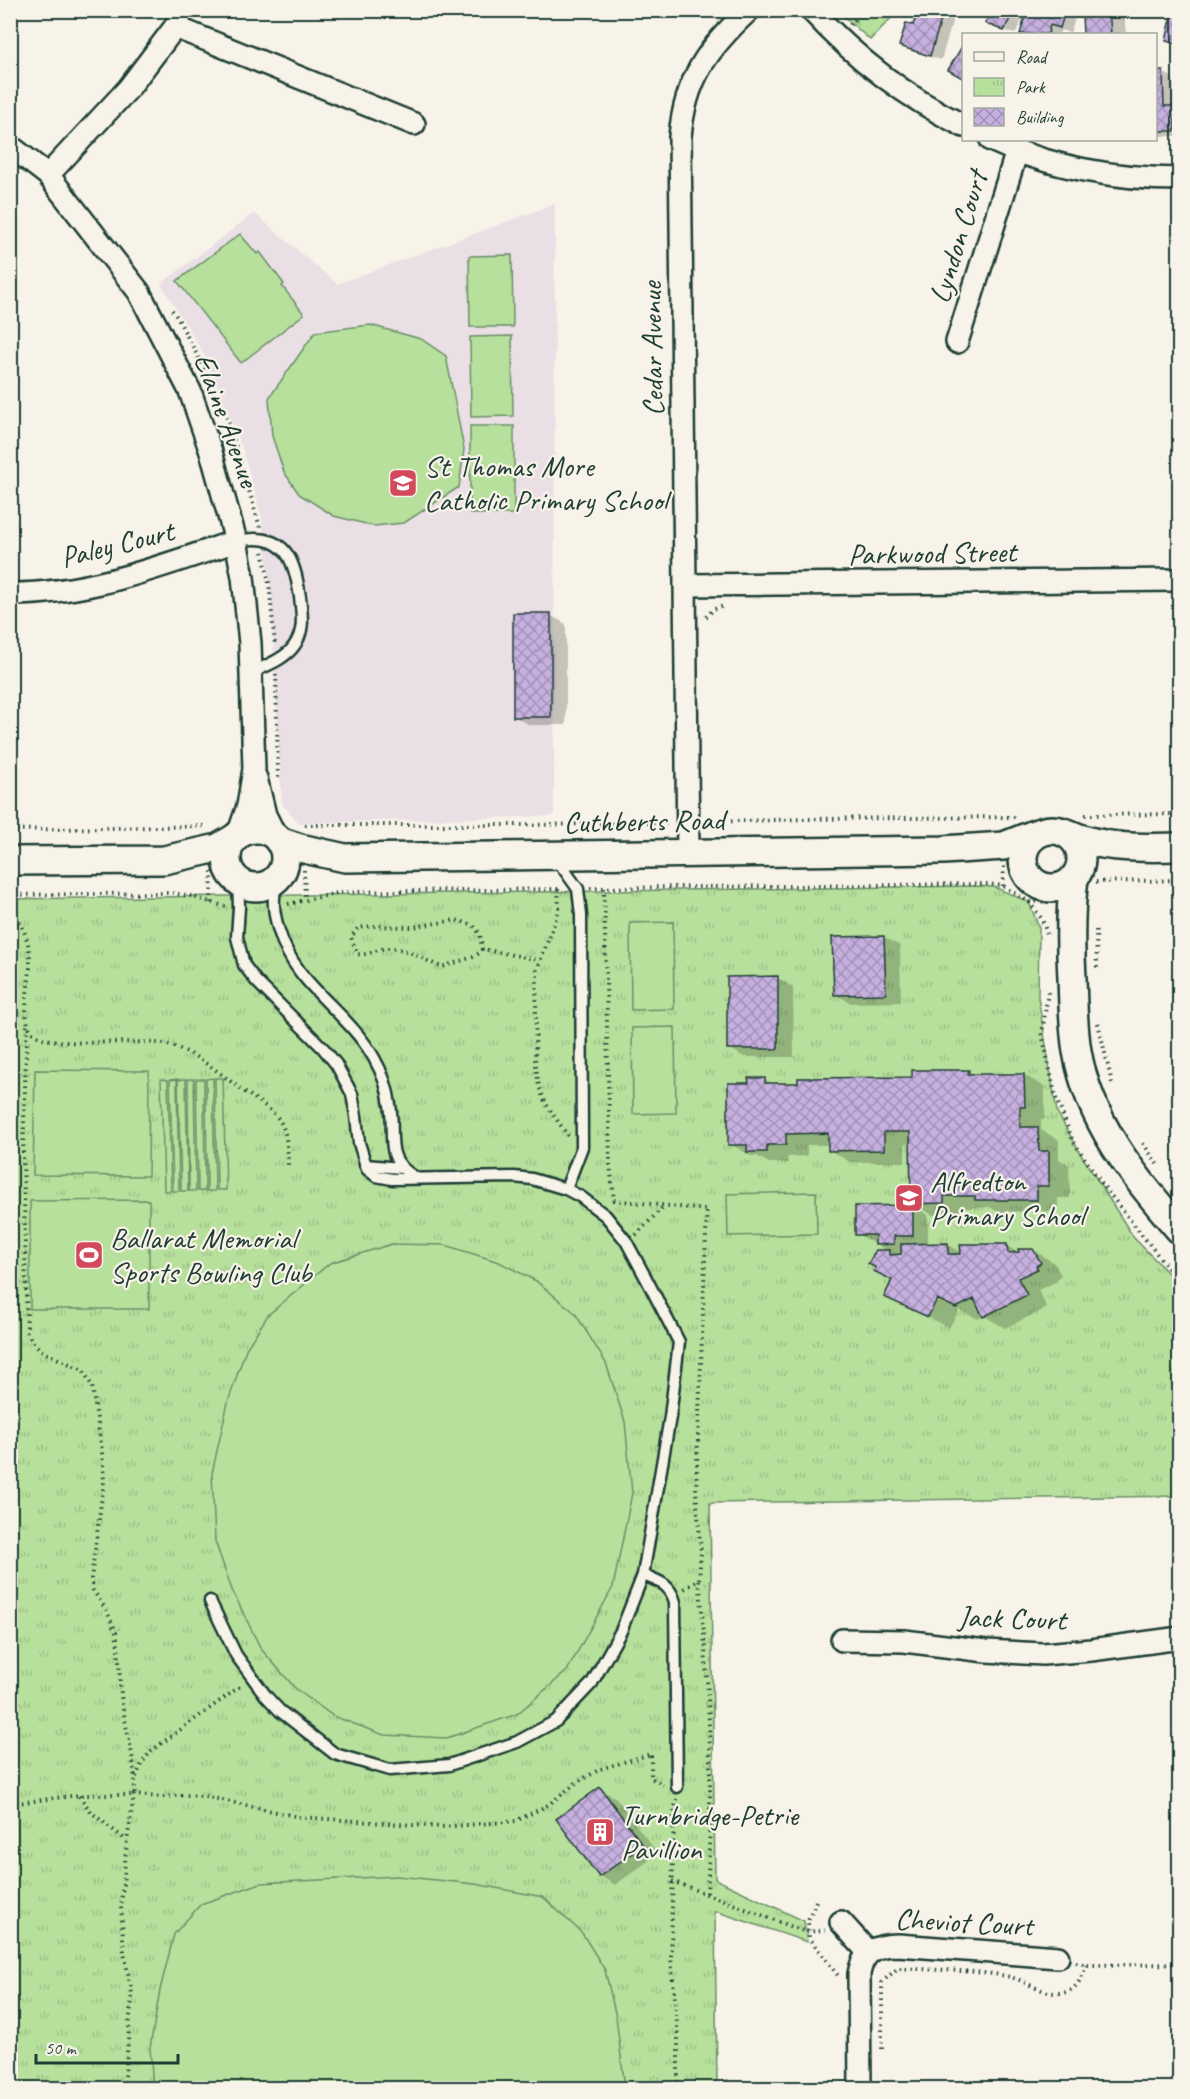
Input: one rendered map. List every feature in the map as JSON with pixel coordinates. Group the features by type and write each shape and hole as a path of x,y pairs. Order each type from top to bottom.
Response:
{"street":[{"name":"Cedar Avenue","path":"688,853 681,123 689,90 708,53 748,10"},
{"path":"811,10 837,38 879,74 927,107 962,125"},
{"path":"48,175 128,89 179,19 414,124"},
{"path":"994,141 1017,151 1090,170 1156,179 1179,179"},
{"name":"Elaine Avenue","path":"10,146 48,175 139,292 190,391 221,485 236,541 247,609 252,673 254,769 248,806 229,833"},
{"name":"Lyndon Court","path":"957,342 1017,151"},
{"name":"Paley Court","path":"10,594 41,593 132,576 236,541"},
{"name":"Parkwood Street","path":"685,585 1179,580"},
{"name":"Elaine Avenue","path":"254,769 265,815 285,834"},
{"path":"1072,824 1049,829 1031,825 1029,840 1023,853 1024,867 1069,884 1122,856 1171,848"},
{"path":"1072,824 1088,842 1171,848"},
{"path":"1072,824 1081,851 1081,863 1069,884 1070,950 1077,1050 1089,1094 1117,1151 1129,1169 1176,1218"},
{"name":"Cuthberts Road","path":"285,834 300,848 345,858 943,850 1004,846 1031,825"},
{"path":"10,861 164,860 199,867 256,887 265,885 278,877 284,867 285,834 255,829 229,833 218,848 164,860"},
{"path":"229,833 228,866 236,879"},
{"name":"Cuthberts Road","path":"943,850 1069,884"},
{"name":"Cuthberts Road","path":"278,877 345,858"},
{"name":"Jack Court","path":"842,1640 904,1641 986,1651 1043,1654 1179,1638"},
{"name":"Cheviot Court","path":"842,1925 868,1952"},
{"name":"Cheviot Court","path":"860,2088 859,1981 860,1967 868,1952 876,1948 898,1945 1058,1957"}],"lane":[{"path":"236,541 250,538 262,540 281,547 287,553 296,571 302,617 300,635 293,648 252,673"},
{"path":"554,855 575,884 580,900 582,1141 581,1152 566,1189"},
{"path":"278,877 273,906 282,944 291,962 313,989 358,1035 374,1058 388,1095 391,1110 392,1149 401,1168 415,1178"},
{"path":"210,1602 237,1655 252,1678 280,1711 335,1754 390,1770 449,1765 517,1742 556,1721 592,1683 621,1631 643,1575 670,1416 679,1342 626,1240 606,1216 581,1197 566,1189 532,1179 514,1177 392,1179 370,1173 365,1165 359,1143 354,1103 341,1071 323,1048 261,987 244,965 237,943 239,908 236,879"},
{"path":"365,1165 401,1168"},
{"path":"643,1575 664,1583 673,1596 675,1610 674,1790"}],"path":[{"path":"1072,824 1179,814"},
{"path":"707,822 807,819 1031,825"},
{"path":"285,834 529,825 668,823"},
{"path":"10,830 229,833"},
{"path":"707,1894 709,1852 707,1654 699,1580 701,1553 696,1491 706,1210 614,1200 610,1164 604,888 988,884 1003,886 1029,902 1069,884 1179,880"},
{"path":"273,906 342,892 558,889 559,908 540,960 536,978 534,1052 539,1087 546,1104 567,1136 582,1141"},
{"path":"10,895 182,894 223,906 239,908"},
{"path":"10,906 21,921 30,960 22,1156 27,1332 43,1352 83,1370 92,1386 104,1481 91,1584 107,1611 116,1634 122,1702 136,1778 127,1841 121,1918 124,1953 132,1992 124,2088"},
{"path":"456,920 473,925 480,934 482,949 473,957 442,968 410,951 389,948 365,955 357,954 351,937 358,928 412,927 456,920"},
{"path":"1095,921 1097,978"},
{"path":"482,949 540,960"},
{"path":"1097,1018 1113,1089"},
{"path":"27,1023 35,1034 50,1041 144,1041 175,1047 193,1056 266,1105 277,1115 286,1132 288,1166"},
{"path":"1138,1137 1162,1172"},
{"path":"626,1240 640,1232 665,1205"},
{"path":"1143,1238 1179,1283"},
{"path":"673,1596 699,1580"},
{"path":"136,1778 146,1757 159,1743 252,1678"},
{"path":"10,1804 78,1795 204,1796 299,1817 442,1827 516,1821 548,1805 600,1769 651,1754 651,1778 674,1790 671,1957 678,2038 678,2088"},
{"path":"78,1795 92,1813 127,1841"},
{"path":"672,1881 808,1932 842,1925"},
{"path":"816,1900 808,1917 808,1932 813,1944 839,1977 848,1981 882,1982 898,1968 1008,1976 1045,1991 1059,1993 1078,1984 1086,1965 1179,1964"},
{"path":"882,1982 882,2053"}],"shaded area":[{"name":"St Thomas More Catholic Primary School","path":"555,204 554,816 299,823 282,804 270,584 262,518 242,448 215,379 202,351 161,284 254,213 337,284"}],"green space":[{"path":"838,11 898,11 870,40"},
{"path":"240,234 257,254 260,252 304,314 241,363 177,281"},
{"path":"512,255 513,327 470,327 469,256"},
{"path":"370,325 421,339 446,356 464,449 459,487 404,523 374,526 334,516 299,494 284,472 272,436 269,398 315,332"},
{"path":"512,336 513,416 471,417 470,337"},
{"path":"470,426 514,426 514,514 470,514"},
{"path":"994,887 1029,902 1039,928 1038,997 1057,1112 1134,1238 1179,1284 1179,1496 710,1503 715,1879 804,1921 807,1942 715,1911 717,2088 11,2088 10,899"},
{"path":"673,922 674,1009 631,1010 630,923"},
{"path":"675,1027 676,1113 633,1114 632,1028"},
{"name":"Ballarat Memorial Sports Bowling Club","path":"35,1070 149,1071 148,1176 33,1175"},
{"path":"213,1078 215,1191 207,1191 206,1079"},
{"path":"215,1078 223,1078 226,1190 217,1190"},
{"path":"161,1079 168,1080 171,1191 164,1191"},
{"path":"177,1079 179,1191 173,1191 170,1080"},
{"path":"186,1079 188,1191 181,1191 178,1080"},
{"path":"188,1079 194,1079 196,1191 189,1191"},
{"path":"196,1079 204,1079 205,1191 198,1191"},
{"path":"816,1192 817,1234 728,1236 727,1194"},
{"name":"Ballarat Memorial Sports Bowling Club","path":"149,1200 149,1309 30,1309 30,1201"},
{"path":"392,1244 445,1245 499,1262 536,1281 575,1313 606,1363 625,1422 632,1493 613,1587 567,1671 517,1714 447,1738 384,1735 333,1716 296,1689 261,1649 232,1590 215,1541 212,1473 228,1402 246,1349 268,1315 330,1263"},
{"path":"397,1876 475,1884 543,1897 582,1933 605,1970 616,2017 625,2088 153,2088 150,2048 160,1990 174,1934 201,1904 261,1883"}],"building":[{"path":"918,10 944,10 930,56 899,46 906,23 913,25"},
{"path":"991,10 1014,10 1004,31 985,23"},
{"path":"1027,10 1065,12 1060,28 1050,25 1048,33 1020,33"},
{"path":"1072,10 1109,10 1111,33 1083,33 1082,15 1073,16"},
{"path":"1173,10 1180,10 1180,45 1166,41"},
{"path":"962,46 962,78 948,70"},
{"path":"1157,71 1163,71 1164,106 1175,106 1175,131 1157,131"},
{"path":"513,613 551,613 551,717 513,717"},
{"path":"884,936 886,994 834,995 832,937"},
{"path":"778,976 778,1049 727,1049 727,977"},
{"path":"912,1070 969,1070 968,1074 1024,1074 1025,1107 1020,1107 1020,1127 1038,1127 1039,1151 1049,1151 1049,1186 1037,1186 1037,1200 975,1200 975,1196 944,1196 944,1203 911,1204 910,1132 884,1132 884,1150 828,1151 828,1133 786,1134 786,1145 767,1145 767,1152 747,1152 747,1145 728,1145 728,1083 749,1083 748,1078 765,1078 765,1083 798,1083 798,1078 912,1077"},
{"path":"913,1205 913,1236 894,1236 894,1244 875,1245 875,1235 855,1235 855,1206"},
{"path":"948,1243 948,1254 961,1254 960,1244 1007,1244 1008,1253 1019,1252 1018,1249 1033,1249 1041,1263 1036,1266 1038,1269 1018,1278 1027,1295 983,1317 974,1299 956,1308 937,1299 928,1317 884,1297 892,1280 874,1271 875,1267 868,1264 876,1250 890,1250 890,1255 901,1254 901,1244"},
{"name":"Turnbridge-Petrie Pavillion","path":"600,1787 643,1845 599,1877 556,1819"}],"place":[{"name":"St Thomas More Catholic Primary School","path":"403,483"},
{"name":"Alfredton Primary School","path":"909,1198"},
{"name":"Ballarat Memorial Sports Bowling Club","path":"89,1255"},
{"name":"Turnbridge-Petrie Pavillion","path":"600,1832"}]}
